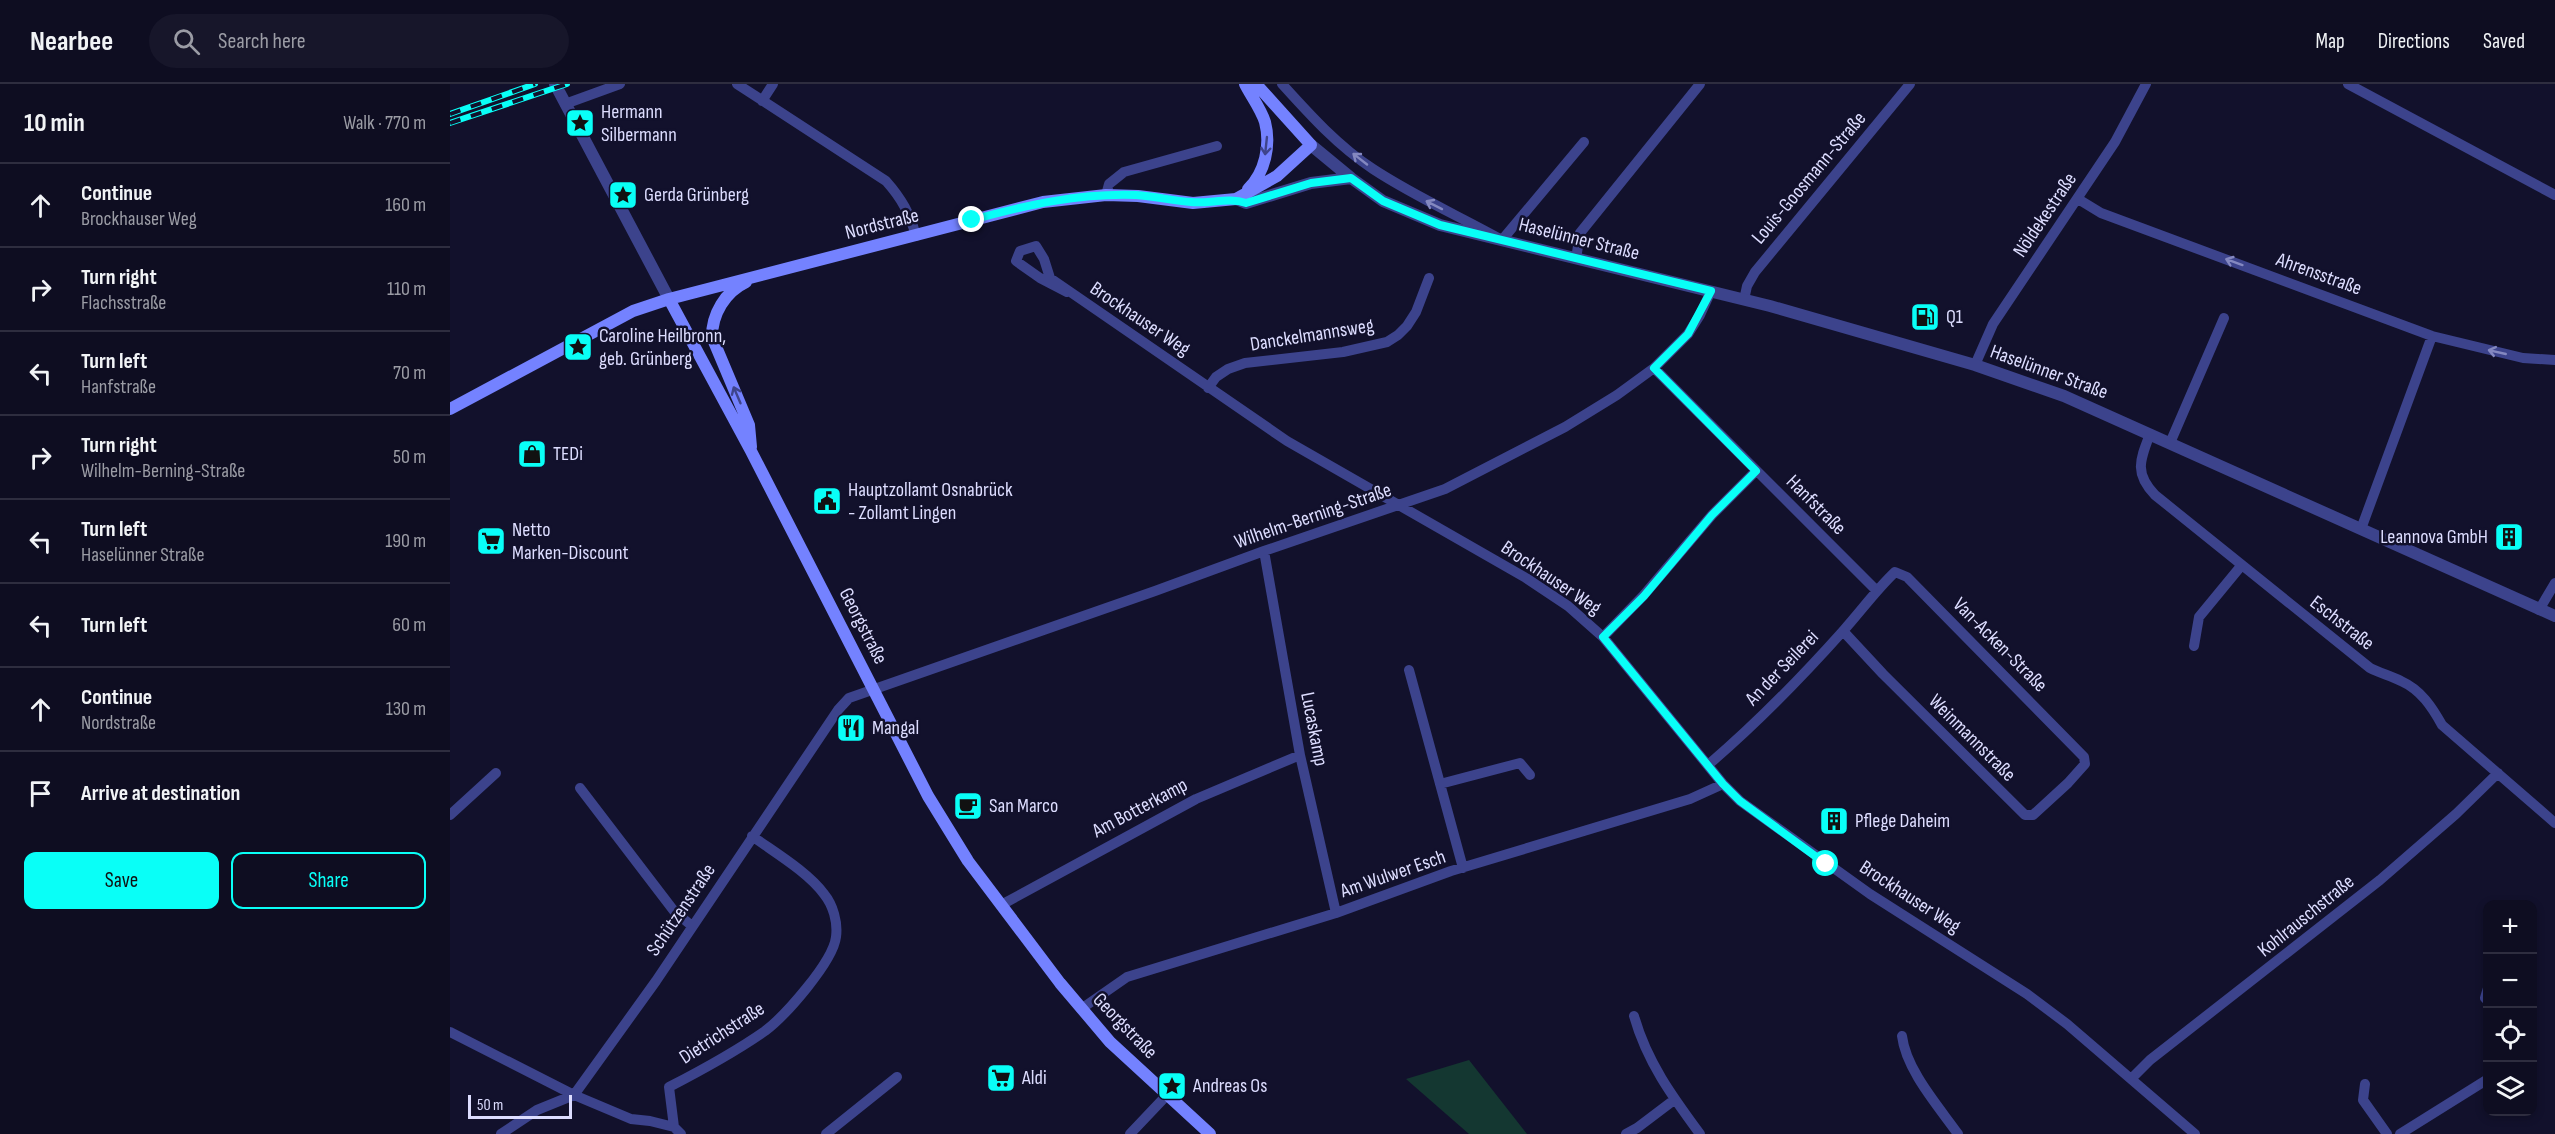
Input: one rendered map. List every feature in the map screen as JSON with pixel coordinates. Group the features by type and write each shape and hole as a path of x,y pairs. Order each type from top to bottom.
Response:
{"main road":[{"path":"1252,86 1311,145"},
{"path":"1236,199 1255,182 1263,168 1267,148 1265,120 1252,86"},
{"name":"Nordstraße","path":"450,409 633,311 669,299 1044,202 1106,195 1138,195 1193,203 1236,199 1277,176 1311,145"},
{"path":"751,451 749,425 712,337 712,324 725,299 739,285 778,270"},
{"name":"Georgstraße","path":"669,299 751,451 928,796 968,861 1081,1009 1110,1042 1210,1134"}],"street":[{"name":"Georgstraße","path":"555,84 669,299"},
{"path":"565,104 620,84"},
{"path":"737,84 886,181 902,200 910,215 916,236"},
{"path":"762,101 773,84"},
{"name":"Haselünner Straße","path":"1282,84 1335,140 1371,168 1428,202 1502,240"},
{"path":"1576,259 1580,233 1700,84"},
{"name":"Louis-Goosmann-Straße","path":"1744,300 1747,286 1755,272 1910,84"},
{"name":"Nöldekestraße","path":"1975,365 1993,324 2115,142 2146,84"},
{"path":"2348,84 2555,195"},
{"name":"Haselünner Straße","path":"1502,240 1584,142"},
{"name":"Haselünner Straße","path":"1311,145 1383,201 1419,218 1462,231 1744,300 1975,365 2064,396 2555,616"},
{"path":"1106,195 1108,184 1124,172 1217,146"},
{"path":"1236,199 1246,203 1311,183 1351,178"},
{"name":"Ahrensstraße","path":"2078,199 2101,213 2432,336 2523,358 2555,360"},
{"name":"Brockhauser Weg","path":"1067,292 1040,278 1016,261 1020,251 1036,246 1044,259 1050,278 1067,292 1287,441 1402,505 1526,578 1568,606 1603,637 1723,784 1740,801 1870,894 2028,994 2195,1134"},
{"name":"Danckelmannsweg","path":"1208,388 1216,377 1228,369 1245,363 1343,352 1387,342 1407,326 1416,312 1429,278"},
{"name":"Wilhelm-Berning-Straße","path":"873,689 1155,591 1264,550 1445,489 1511,457 1617,395 1654,368 1688,334 1711,291"},
{"path":"2170,443 2224,318"},
{"path":"2361,530 2432,336"},
{"name":"Hanfstraße","path":"1654,368 1876,590"},
{"name":"Eschstraße","path":"2150,434 2141,463 2140,474 2144,484 2241,566 2370,668 2401,681 2422,696 2432,706 2442,725 2555,823"},
{"path":"1603,637 1644,596 1712,515 1756,471"},
{"name":"Lucaskamp","path":"1264,550 1300,755 1336,913"},
{"path":"2194,646 2199,617 2241,566"},
{"name":"Van-Acken-Straße","path":"1876,590 1895,572 1907,577 2084,757 2085,764 2081,769"},
{"path":"2539,610 2555,583"},
{"name":"An der Seilerei","path":"1708,765 1752,726 1843,631 1876,590"},
{"name":"Weinmannstraße","path":"1843,631 1883,675 2025,815 2032,815 2081,769"},
{"path":"1409,670 1463,868"},
{"name":"Schützenstraße","path":"574,1095 650,989 838,710 849,698 873,689"},
{"name":"Am Botterkamp","path":"1002,904 1196,799 1300,755"},
{"path":"1440,784 1520,763 1530,775"},
{"path":"450,815 496,773"},
{"name":"Kohlrauschstraße","path":"2131,1079 2150,1060 2380,880 2456,814 2498,773"},
{"name":"Am Wulwer Esch","path":"1081,1009 1127,976 1336,913 1463,868 1690,799 1723,784"},
{"path":"580,788 674,911 692,926"},
{"name":"Dietrichstraße","path":"678,1131 669,1087 707,1067 766,1030 809,987 836,939 835,916 824,894 802,873 752,836"},
{"path":"1634,1016 1645,1050 1674,1100 1700,1134"},
{"path":"450,1032 574,1095 631,1119 678,1131"},
{"path":"1902,1036 1904,1050 1915,1071 1958,1134"},
{"path":"826,1134 897,1077"},
{"path":"2400,1134 2483,1082"},
{"path":"2365,1084 2364,1100 2387,1134"},
{"path":"501,1134 537,1110 574,1095"},
{"path":"1130,1134 1166,1095"},
{"path":"1626,1134 1674,1100"}],"green space":[{"path":"1469,1060 1527,1134 1469,1134 1406,1079"}],"railway":[{"path":"450,114 535,84"},
{"path":"450,123 567,84"}],"place":[{"name":"Hermann Silbermann","path":"580,123"},
{"name":"Gerda Grünberg","path":"623,195"},
{"name":"Q1","path":"1925,317"},
{"name":"Caroline Heilbronn, geb. Grünberg","path":"578,347"},
{"name":"TEDi","path":"532,454"},
{"name":"Hauptzollamt Osnabrück - Zollamt Lingen","path":"827,501"},
{"name":"Leannova GmbH","path":"2509,537"},
{"name":"Netto Marken-Discount","path":"491,541"},
{"name":"Mangal","path":"851,728"},
{"name":"San Marco","path":"968,806"},
{"name":"Pflege Daheim","path":"1834,821"},
{"name":"Aldi","path":"1001,1078"},
{"name":"Andreas Os","path":"1172,1086"}],"route":[{"path":"972,220 1044,202 1106,195 1138,195 1193,203 1236,199 1246,203 1311,183 1351,178 1383,201 1440,225 1711,291 1688,334 1654,368 1756,471 1712,515 1655,580 1644,596 1603,637 1723,784 1740,801 1826,864"}]}
